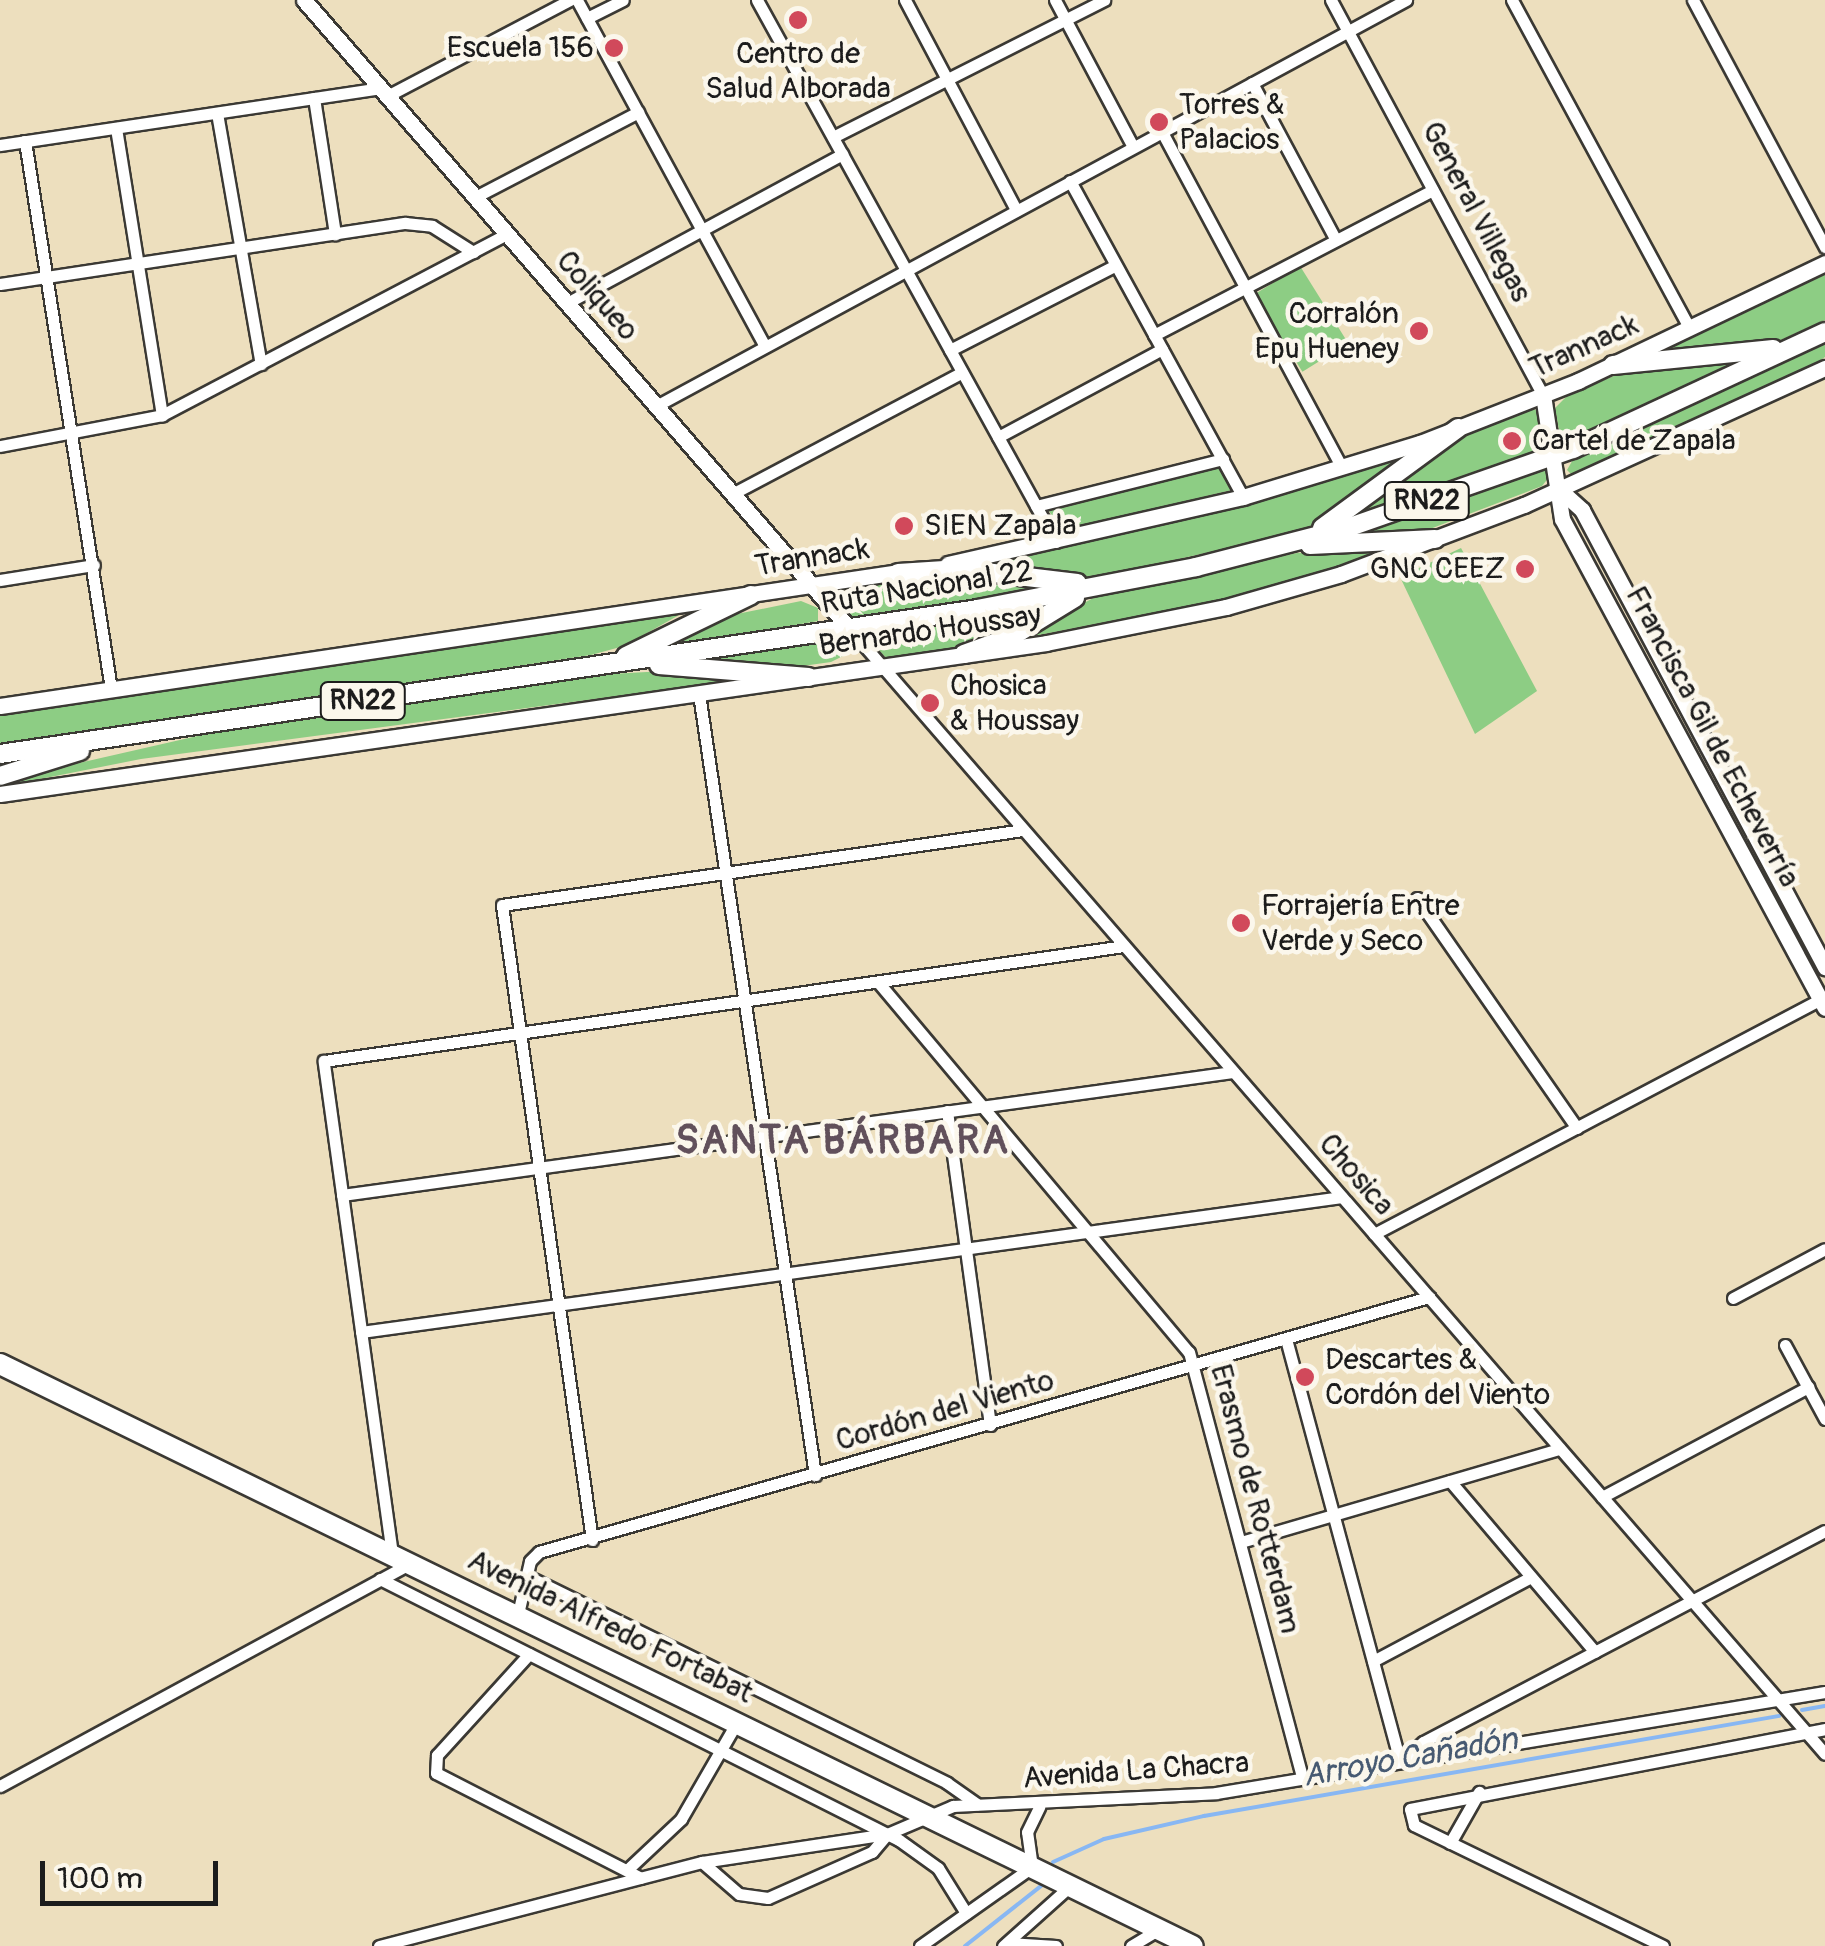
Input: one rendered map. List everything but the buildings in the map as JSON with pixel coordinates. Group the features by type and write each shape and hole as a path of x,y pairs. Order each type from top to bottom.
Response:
{"highway":[{"name":"Avenida Alfredo Fortabat","path":"0,1364 1193,1946"}],"main road":[{"path":"1613,365 1672,356 1753,354 1825,331"},
{"name":"Ruta Nacional 22","path":"0,754 848,628 1103,587 1250,554 1555,456 1825,331"},
{"path":"1297,542 1354,509 1458,428"},
{"path":"1250,554 1435,540"},
{"path":"898,573 960,569 1051,583 1142,579"},
{"path":"964,654 1103,587"},
{"path":"603,665 751,595"},
{"path":"603,665 676,665 809,676"},
{"path":"0,776 132,734"}],"street":[{"name":"Coliqueo","path":"304,0 848,628"},
{"path":"0,145 314,98 384,92 574,0 765,346"},
{"path":"587,18 623,0"},
{"path":"905,0 1016,210"},
{"path":"1055,0 1133,147"},
{"path":"833,137 1064,16 1104,0"},
{"name":"General Villegas","path":"1331,0 1544,395 1555,456"},
{"path":"656,406 1406,0"},
{"path":"1512,0 1690,329"},
{"path":"1693,0 1825,246"},
{"path":"761,1 1056,542"},
{"path":"1252,83 1336,240"},
{"path":"314,98 334,234"},
{"path":"475,198 638,112"},
{"path":"217,113 260,364"},
{"path":"116,128 162,415"},
{"path":"1162,132 1342,468"},
{"path":"26,142 76,436 112,689"},
{"path":"567,303 842,154"},
{"path":"1070,181 1243,497"},
{"path":"1154,335 1433,190"},
{"path":"0,284 405,223 432,226 474,252"},
{"path":"0,446 76,436 162,415 507,234"},
{"name":"Trannack","path":"0,706 898,573 1056,542 1243,497 1342,468 1544,395 1825,263"},
{"path":"950,350 1116,265"},
{"path":"998,437 1162,349"},
{"name":"Bernardo Houssay","path":"0,794 964,654 1226,607 1435,540 1560,490 1825,368"},
{"path":"732,494 962,372"},
{"name":"Francisca Gil de Echeverría","path":"1555,456 1562,519 1824,1002"},
{"path":"1036,506 1222,460"},
{"name":"Francisca Gil de Echeverría","path":"1560,490 1582,510 1825,967"},
{"path":"0,580 94,565"},
{"name":"Chosica","path":"848,628 1825,1754"},
{"path":"1637,653 1656,644"},
{"path":"698,694 815,1475"},
{"path":"592,1540 502,905 1023,830"},
{"path":"1417,898 1577,1128"},
{"path":"0,1786 380,1579 401,1559 360,1332 324,1062 1124,946"},
{"name":"Erasmo de Rotterdam","path":"878,982 1175,1329 1194,1365 1303,1779"},
{"path":"1374,1234 1824,1002"},
{"path":"342,1195 1233,1072"},
{"path":"947,1111 990,1424"},
{"path":"360,1332 1342,1197"},
{"path":"1732,1298 1825,1249"},
{"name":"Cordón del Viento","path":"527,1576 539,1552 592,1540 1428,1297"},
{"path":"1286,1339 1400,1762 1423,1742 1823,1534"},
{"path":"1785,1345 1825,1419"},
{"path":"1602,1497 1808,1387"},
{"path":"1241,1542 1560,1449"},
{"path":"1450,1482 1595,1652"},
{"path":"518,1614 527,1576 947,1783 977,1804"},
{"path":"1373,1661 1528,1578"},
{"path":"380,1579 887,1834 938,1868 966,1913"},
{"path":"528,1654 437,1755 436,1773 641,1878"},
{"name":"Avenida La Chacra","path":"887,1834 926,1815 977,1804 1039,1806 1216,1793 1774,1696 1825,1692"},
{"path":"628,1870 681,1819 737,1722"},
{"path":"1663,1946 1414,1825 1409,1814 1418,1804 1825,1729"},
{"path":"1450,1842 1479,1792"},
{"path":"920,1946 1032,1867 1027,1832 1039,1806"},
{"path":"380,1946 702,1862 887,1834"},
{"path":"702,1862 738,1894 768,1898 872,1852 887,1834"},
{"path":"1006,1944 1070,1886"},
{"path":"1131,1946 1159,1930"},
{"path":"1006,1944 1056,1946"}],"green space":[{"path":"1300,266 1348,343 1302,372 1254,295"},
{"path":"1825,270 1825,320 1774,343 1659,352"},
{"path":"1825,340 1825,357 1810,368 1572,475 1567,470 1575,456"},
{"path":"1754,359 1564,444 1561,441 1555,408 1568,395 1638,366"},
{"path":"1530,407 1539,412 1543,453 1342,522 1459,434"},
{"path":"1420,449 1319,524 1287,535 1102,576 1061,579 966,565 1117,536 1299,488"},
{"path":"1545,467 1550,476 1542,486 1417,534 1327,540"},
{"path":"1219,468 1232,490 1061,531 1049,511"},
{"path":"1461,548 1537,691 1475,734 1400,577"},
{"path":"1391,550 1225,599 1013,640 1101,594 1297,553"},
{"path":"935,575 1062,588 852,620 838,603 849,589"},
{"path":"1062,600 976,645 886,658 865,635"},
{"path":"801,601 818,608 818,621 652,651 722,617"},
{"path":"688,610 624,646 591,655 0,744 0,711"},
{"path":"846,636 849,653 831,662 774,670 680,660"},
{"path":"684,670 746,679 141,759 0,787 0,781 215,732 610,674"}],"waterway":[{"name":"Arroyo Cañadón","path":"1802,1710 1825,1706"},
{"name":"Arroyo Cañadón","path":"1053,1862 1104,1839 1204,1816 1779,1716"},
{"name":"Arroyo Cañadón","path":"965,1946 1041,1886"}],"place":[{"name":"Centro de Salud Alborada","path":"798,20"},
{"name":"Escuela 156","path":"614,48"},
{"name":"Torres & Palacios","path":"1159,122"},
{"name":"Corralón Epu Hueney","path":"1419,331"},
{"name":"Cartel de Zapala","path":"1512,441"},
{"name":"SIEN Zapala","path":"904,526"},
{"name":"GNC CEEZ","path":"1525,569"},
{"name":"Chosica & Houssay","path":"930,703"},
{"name":"Forrajería Entre Verde y Seco","path":"1241,923"},
{"name":"Descartes & Cordón del Viento","path":"1305,1377"}],"district":[{"name":"SANTA BÁRBARA","path":"843,1141"}]}
